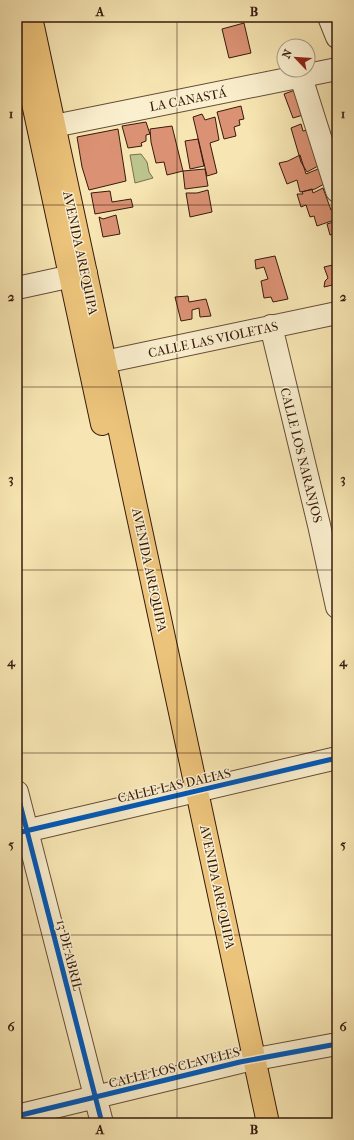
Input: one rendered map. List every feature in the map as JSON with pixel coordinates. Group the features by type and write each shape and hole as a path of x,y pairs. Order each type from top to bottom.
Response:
{"main road":[{"name":"AVENIDA AREQUIPA","path":"31,17 46,128"},
{"name":"AVENIDA AREQUIPA","path":"17,29 46,128 190,792 247,1061 253,1123"},
{"name":"AVENIDA AREQUIPA","path":"247,1061 268,1123"}],"street":[{"path":"329,17 337,37"},
{"name":"LA CANASTÁ","path":"316,74 337,70"},
{"name":"LA CANASTÁ","path":"46,128 296,78"},
{"path":"301,78 337,191"},
{"path":"17,288 78,274"},
{"name":"CALLE LAS VIOLETAS","path":"97,364 337,313"},
{"name":"CALLE LOS NARANJOS","path":"271,326 337,607"},
{"name":"CALLE LAS DALIAS","path":"22,832 337,758"},
{"name":"13 DE ABRIL","path":"17,792 22,832 102,1123"},
{"name":"CALLE LOS CLAVELES","path":"17,1116 247,1061 337,1044"}],"green space":[{"path":"141,154 147,162 149,172 153,178 135,183 130,155"}],"building":[{"path":"244,23 251,53 229,58 222,29"},
{"path":"295,90 303,115 293,118 284,94"},
{"path":"241,106 244,119 239,120 240,125 234,127 236,136 224,139 217,112"},
{"path":"202,114 205,120 215,117 219,140 210,143 217,173 207,176 193,117"},
{"path":"146,122 150,134 146,135 146,141 141,143 142,146 128,148 122,126"},
{"path":"301,124 303,131 308,130 318,166 307,172 301,162 291,128"},
{"path":"172,126 183,171 167,175 164,162 156,163 151,142 150,129"},
{"path":"118,129 126,181 89,190 82,167 77,137"},
{"path":"198,139 204,166 190,169 185,141"},
{"path":"300,155 306,174 318,169 324,184 315,189 300,192 297,180 287,184 279,163 288,161"},
{"path":"205,169 208,186 185,189 183,171"},
{"path":"323,188 331,210 337,209 337,219 317,226 314,216 310,217 306,205 301,207 297,194 303,194 302,192 312,189 313,193"},
{"path":"208,190 212,212 190,217 186,193 197,193"},
{"path":"110,191 112,202 131,199 133,207 95,214 91,193"},
{"path":"116,215 120,234 103,237 99,217 103,219"},
{"path":"337,221 337,233 330,235 327,224"},
{"path":"275,256 288,299 273,302 271,297 264,298 261,281 268,279 264,267 256,269 255,260"},
{"path":"337,264 337,284 324,287 325,281 328,278 324,267"},
{"path":"188,296 189,302 206,299 211,316 200,317 199,308 192,310 192,319 181,321 175,297"}],"cycle path":[{"path":"17,833 337,758"},
{"path":"17,792 102,1123"},
{"path":"17,1116 240,1062 337,1044"}]}
